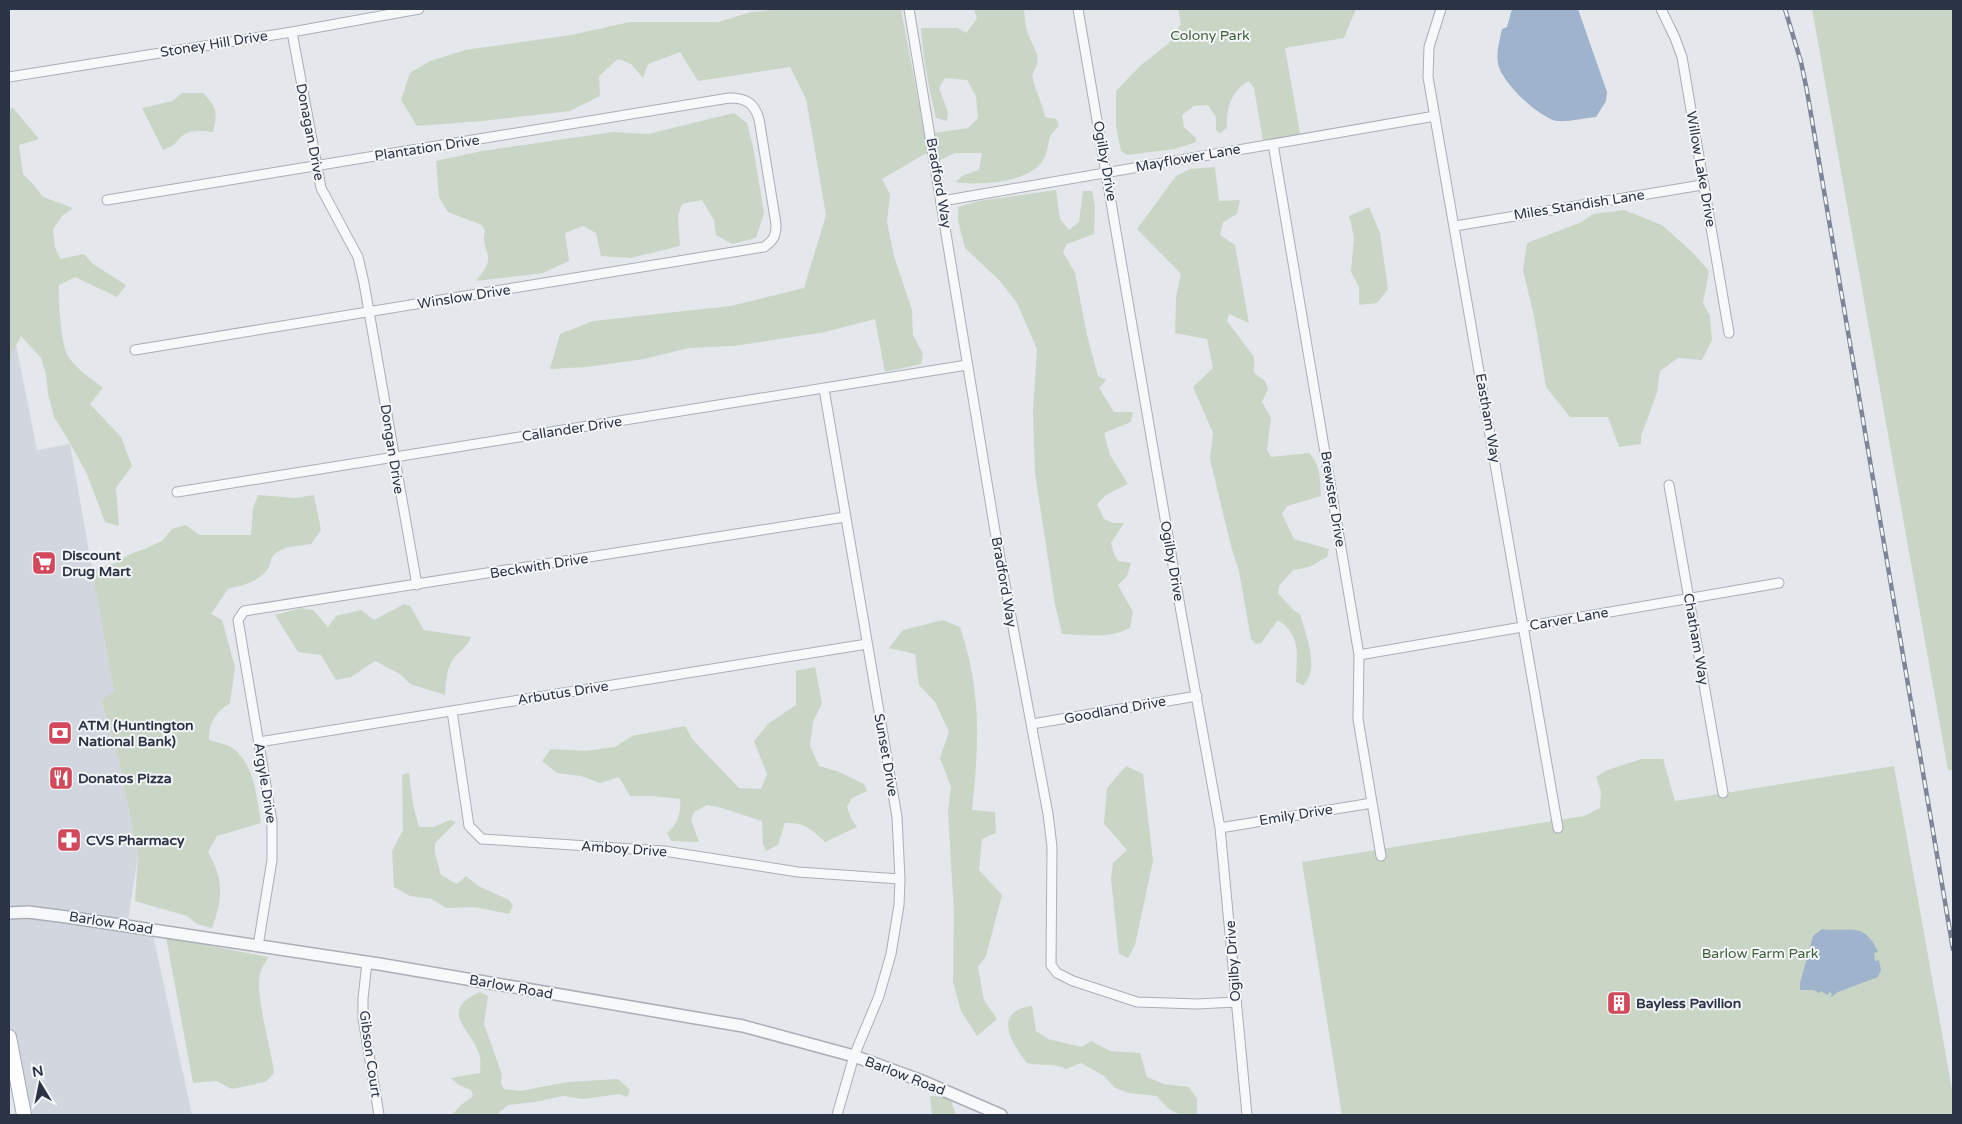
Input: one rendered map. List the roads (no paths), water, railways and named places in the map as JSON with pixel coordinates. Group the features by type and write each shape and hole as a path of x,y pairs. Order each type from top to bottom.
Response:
{"main road":[{"path":"9,1037 24,1115"}],"street":[{"name":"Stoney Hill Drive","path":"9,77 292,32 418,9"},
{"name":"Bradford Way","path":"909,9 1015,644 1032,724 1052,847 1050,954 1052,969 1073,980 1137,1002 1189,1004 1236,1002"},
{"name":"Ogilby Drive","path":"1078,9 1181,612 1220,828 1247,1115"},
{"name":"Eastham Way","path":"1441,9 1433,31 1427,67 1558,828"},
{"name":"Willow Lake Drive","path":"1661,9 1673,31 1682,57 1702,185 1729,333"},
{"name":"Donagan Drive","path":"292,32 316,166 324,194 358,257 369,312"},
{"name":"Plantation Drive","path":"107,200 729,98 747,100 756,110 776,224"},
{"name":"Mayflower Lane","path":"942,200 1434,116"},
{"name":"Brewster Drive","path":"1273,144 1359,655 1358,719 1381,856"},
{"name":"Miles Standish Lane","path":"1455,226 1702,185"},
{"name":"Winslow Drive","path":"135,350 752,250 764,247 772,242 776,235 776,224"},
{"name":"Dongan Drive","path":"369,312 393,458 417,585"},
{"name":"Callander Drive","path":"176,492 968,365"},
{"name":"Sunset Drive","path":"824,389 897,816 900,879 898,914 885,978 854,1056 837,1115"},
{"name":"Chatham Way","path":"1670,485 1688,600 1723,792"},
{"name":"Beckwith Drive","path":"238,620 244,611 249,610 845,517"},
{"name":"Carver Lane","path":"1359,655 1779,583"},
{"name":"Argyle Drive","path":"238,620 270,804 273,840 258,946"},
{"name":"Arbutus Drive","path":"259,742 867,644"},
{"name":"Goodland Drive","path":"1032,724 1197,696"},
{"name":"Amboy Drive","path":"452,711 469,826 482,839 664,850 798,872 900,879"},
{"name":"Emily Drive","path":"1220,828 1372,803"},
{"name":"Barlow Road","path":"9,913 28,912 67,916 367,962 743,1026 854,1056 922,1081 1001,1115"},
{"name":"Gibson Court","path":"367,962 363,1018 379,1115"}],"water":[{"path":"1512,9 1578,9 1607,92 1606,101 1596,117 1562,121 1549,118 1522,98 1506,79 1500,71 1498,50 1502,29 1507,27"},
{"path":"1822,929 1855,930 1867,935 1878,952 1874,953 1875,961 1879,960 1881,970 1878,977 1838,992 1830,998 1832,994 1830,992 1827,995 1821,991 1820,993 1813,990 1800,990 1800,983 1813,936"}],"railway":[{"path":"1785,9 1801,62 1807,91 1953,949"}],"place":[{"name":"Discount Drug Mart","path":"44,563"},
{"name":"ATM (Huntington National Bank)","path":"60,733"},
{"name":"Donatos Pizza","path":"61,778"},
{"name":"CVS Pharmacy","path":"69,840"},
{"name":"Bayless Pavilion","path":"1619,1003"}],"park label":[{"name":"Colony Park","path":"1210,35"},
{"name":"Barlow Farm Park","path":"1760,953"}]}
